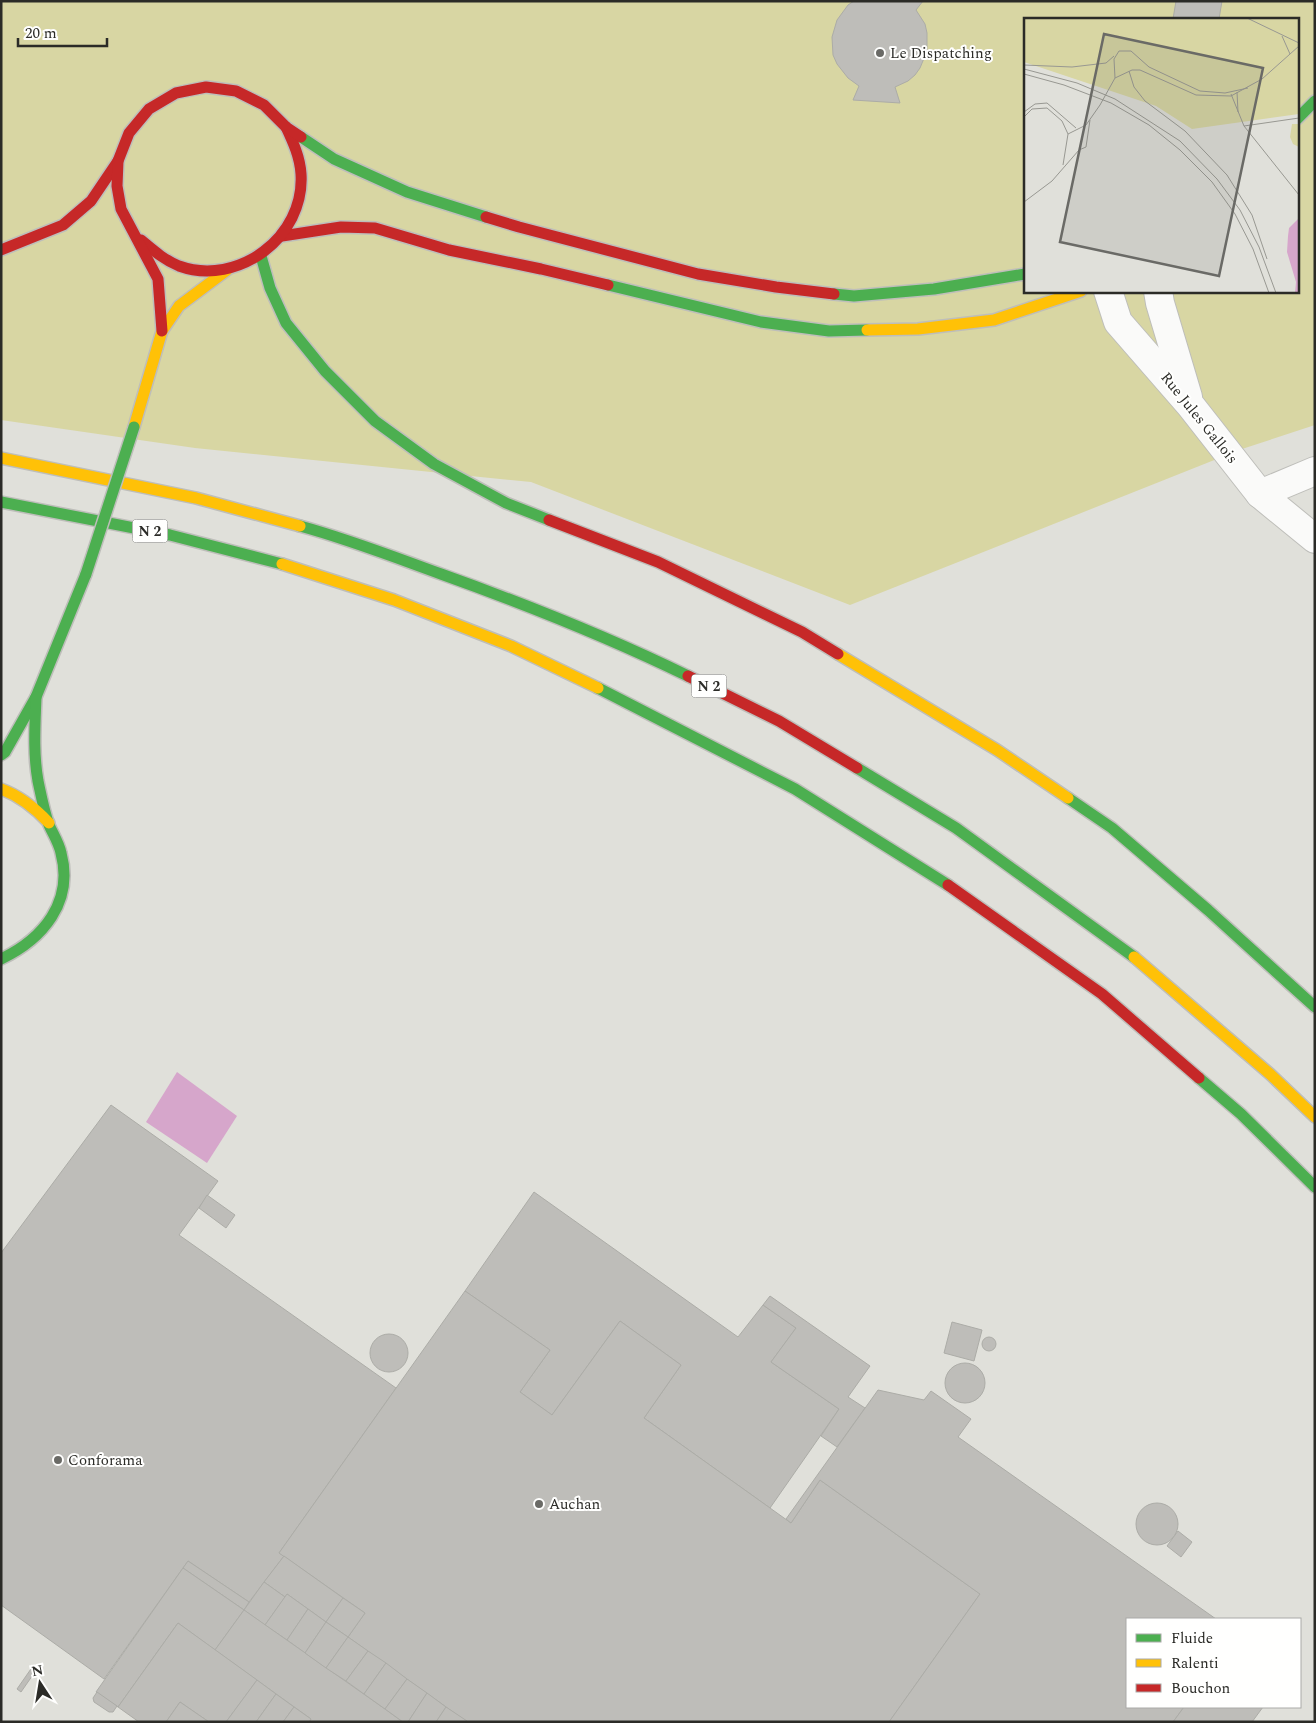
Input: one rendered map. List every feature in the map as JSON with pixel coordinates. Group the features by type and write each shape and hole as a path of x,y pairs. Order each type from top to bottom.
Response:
{"main road":[{"path":"1,250 63,225 91,201 118,162 129,133 149,109 176,93 206,87 236,91 264,105 286,127 334,159 407,192 519,227 698,274 776,287 854,296 934,289 1024,274"},
{"path":"1298,118 1315,101"},
{"path":"132,230 150,250 174,264 200,271 227,270 261,256 282,236 296,211 302,182 298,153 286,127"},
{"path":"118,162 117,186 122,209 158,280 162,331"},
{"path":"282,236 342,227 375,228 448,250 541,269 761,322 829,331 918,329 994,320 1079,292"},
{"path":"261,256 270,288 286,323 325,371 375,421 426,458 506,503 658,562 802,632 997,750 1112,828 1208,910 1315,1007"},
{"path":"1,755 5,752 36,697 86,574 134,427 162,331 179,306 227,270"},
{"name":"N 2","path":"1,458 196,498 333,536 499,595 631,648 779,721 956,828 1135,958 1270,1074 1315,1117"},
{"name":"N 2","path":"1,502 170,535 297,568 394,600 511,646 650,713 795,789 944,882 1102,994 1241,1114 1315,1187"},
{"path":"1,959 15,953 34,940 49,923 59,902 64,880 62,857 57,839 49,823 38,780 35,743 36,697"},
{"path":"1,789 13,793 33,806 49,823"}],"street":[{"name":"Rue Jules Gallois","path":"1108,292 1118,322 1191,406 1260,494 1315,539"},
{"path":"1158,292 1191,406"},
{"path":"1260,494 1315,471"}],"shaded area":[{"path":"1,1 1315,1 1315,425 1242,449 850,605 531,482 195,448 1,420"},
{"path":"177,1072 237,1116 207,1163 146,1122"}],"building":[{"name":"Le Dispatching","path":"854,1 923,1 916,10 925,24 927,51 915,75 908,81 895,87 900,103 853,100 859,86 848,78 837,64 833,55 832,37 837,20 848,5"},
{"path":"1176,1 1222,1 1219,18 1173,18"},
{"path":"111,1105 218,1181 179,1235 396,1388 279,1553 284,1556 249,1602 188,1561 104,1679 1,1605 1,1253"},
{"path":"534,1192 738,1337 763,1305 796,1328 771,1362 839,1409 770,1508 644,1418 681,1365 620,1321 552,1415 520,1392 550,1350 465,1291"},
{"path":"207,1195 235,1215 226,1228 199,1208"},
{"name":"Auchan","path":"465,1291 550,1350 520,1392 552,1415 620,1321 681,1365 644,1418 791,1523 820,1480 980,1594 889,1722 467,1722 348,1637 365,1613 279,1553"},
{"path":"770,1296 870,1366 848,1397 865,1408 837,1447 821,1436 839,1409 771,1362 796,1328 763,1305"},
{"path":"952,1322 982,1330 974,1361 944,1353"},
{"path":"389,1334 396,1335 402,1340 407,1346 407,1360 402,1366 396,1371 389,1372 382,1371 376,1366 371,1360 370,1353 371,1346 376,1340 382,1335"},
{"path":"989,1337 994,1339 996,1344 994,1349 989,1351 984,1349 982,1344 984,1339"},
{"path":"965,1363 979,1369 985,1383 979,1397 965,1403 951,1397 945,1383 951,1369"},
{"path":"878,1390 924,1400 931,1391 971,1419 958,1437 1215,1618 1126,1618 1126,1708 1183,1708 1173,1722 889,1722 980,1594 820,1480 791,1523 786,1519"},
{"path":"1157,1503 1172,1509 1178,1524 1172,1539 1157,1545 1142,1539 1136,1524 1142,1509"},
{"path":"1178,1531 1192,1542 1181,1557 1167,1546"},
{"path":"284,1556 343,1598 326,1622 287,1594 285,1597 264,1582"},
{"path":"188,1561 249,1602 244,1610 183,1568"},
{"path":"183,1568 244,1610 215,1650 178,1623 118,1707 96,1692"},
{"path":"264,1582 285,1597 265,1625 244,1610"},
{"path":"287,1594 308,1609 287,1640 265,1625"},
{"path":"343,1598 365,1613 348,1637 326,1622"},
{"path":"308,1609 326,1622 305,1653 287,1640"},
{"path":"244,1610 403,1722 309,1722 311,1719 215,1650"},
{"path":"326,1622 348,1637 326,1668 305,1653"},
{"path":"178,1623 257,1680 226,1722 209,1722 180,1702 166,1722 139,1722 118,1707"},
{"path":"348,1637 368,1651 346,1681 326,1668"},
{"path":"368,1651 386,1663 364,1694 346,1681"},
{"path":"386,1663 407,1679 385,1709 364,1694"},
{"path":"33,1666 37,1669 21,1692 17,1689"},
{"path":"407,1679 427,1693 408,1722 403,1722 385,1709"},
{"path":"257,1680 276,1694 256,1722 226,1722"},
{"path":"97,1692 117,1706 113,1712 109,1712 94,1702 93,1698"},
{"path":"427,1693 446,1707 436,1722 408,1722"},
{"path":"276,1694 294,1707 283,1722 256,1722"},
{"path":"180,1702 209,1722 166,1722"},
{"path":"294,1707 311,1719 309,1722 283,1722"},
{"path":"446,1707 467,1721 467,1722 436,1722"},
{"path":"1183,1708 1262,1708 1252,1722 1173,1722"}],"traffic: fast":[{"path":"1298,118 1315,101"},
{"path":"301,137 334,159 407,192 486,217"},
{"path":"261,256 270,288 286,323 325,371 375,421 434,464 506,503 549,520"},
{"path":"834,294 854,296 934,289 1024,274"},
{"path":"608,285 761,322 829,331 867,330"},
{"path":"86,574 134,427"},
{"path":"1,502 170,535 282,564"},
{"path":"300,526 371,548 504,597 597,634 688,676"},
{"path":"1,755 5,752 36,697 86,574"},
{"path":"598,688 795,789 948,885"},
{"path":"1,959 16,951 42,930 52,917 59,903 63,887 64,871 61,853 47,820 36,770 36,697"},
{"path":"857,768 956,828 1134,957"},
{"path":"1068,798 1112,828 1208,910 1315,1007"},
{"path":"1199,1078 1241,1114 1315,1187"}],"traffic: slow":[{"path":"134,427 162,331 179,306 227,270"},
{"path":"867,330 918,329 994,320 1078,292"},
{"path":"1,458 196,498 300,526"},
{"path":"282,564 394,600 511,646 598,688"},
{"path":"838,654 997,750 1068,798"},
{"path":"1,789 27,803 49,823"},
{"path":"1134,957 1270,1074 1315,1117"}],"traffic: jam":[{"path":"162,331 158,279 121,209 117,186 118,161 129,133 149,109 176,93 206,87 236,91 264,105 286,127 301,137"},
{"path":"141,240 174,264 201,271 224,269 245,263 264,252 280,236 292,218 299,197 301,174 299,162 294,144 286,127"},
{"path":"1,250 63,225 91,201 118,161"},
{"path":"486,217 698,274 776,287 834,294"},
{"path":"282,236 341,227 375,228 449,250 608,285"},
{"path":"549,520 658,562 802,632 838,654"},
{"path":"688,676 779,721 857,768"},
{"path":"948,885 1102,994 1199,1078"}],"place":[{"name":"Le Dispatching","path":"880,53"},
{"name":"Conforama","path":"58,1460"},
{"name":"Auchan","path":"539,1504"}]}
